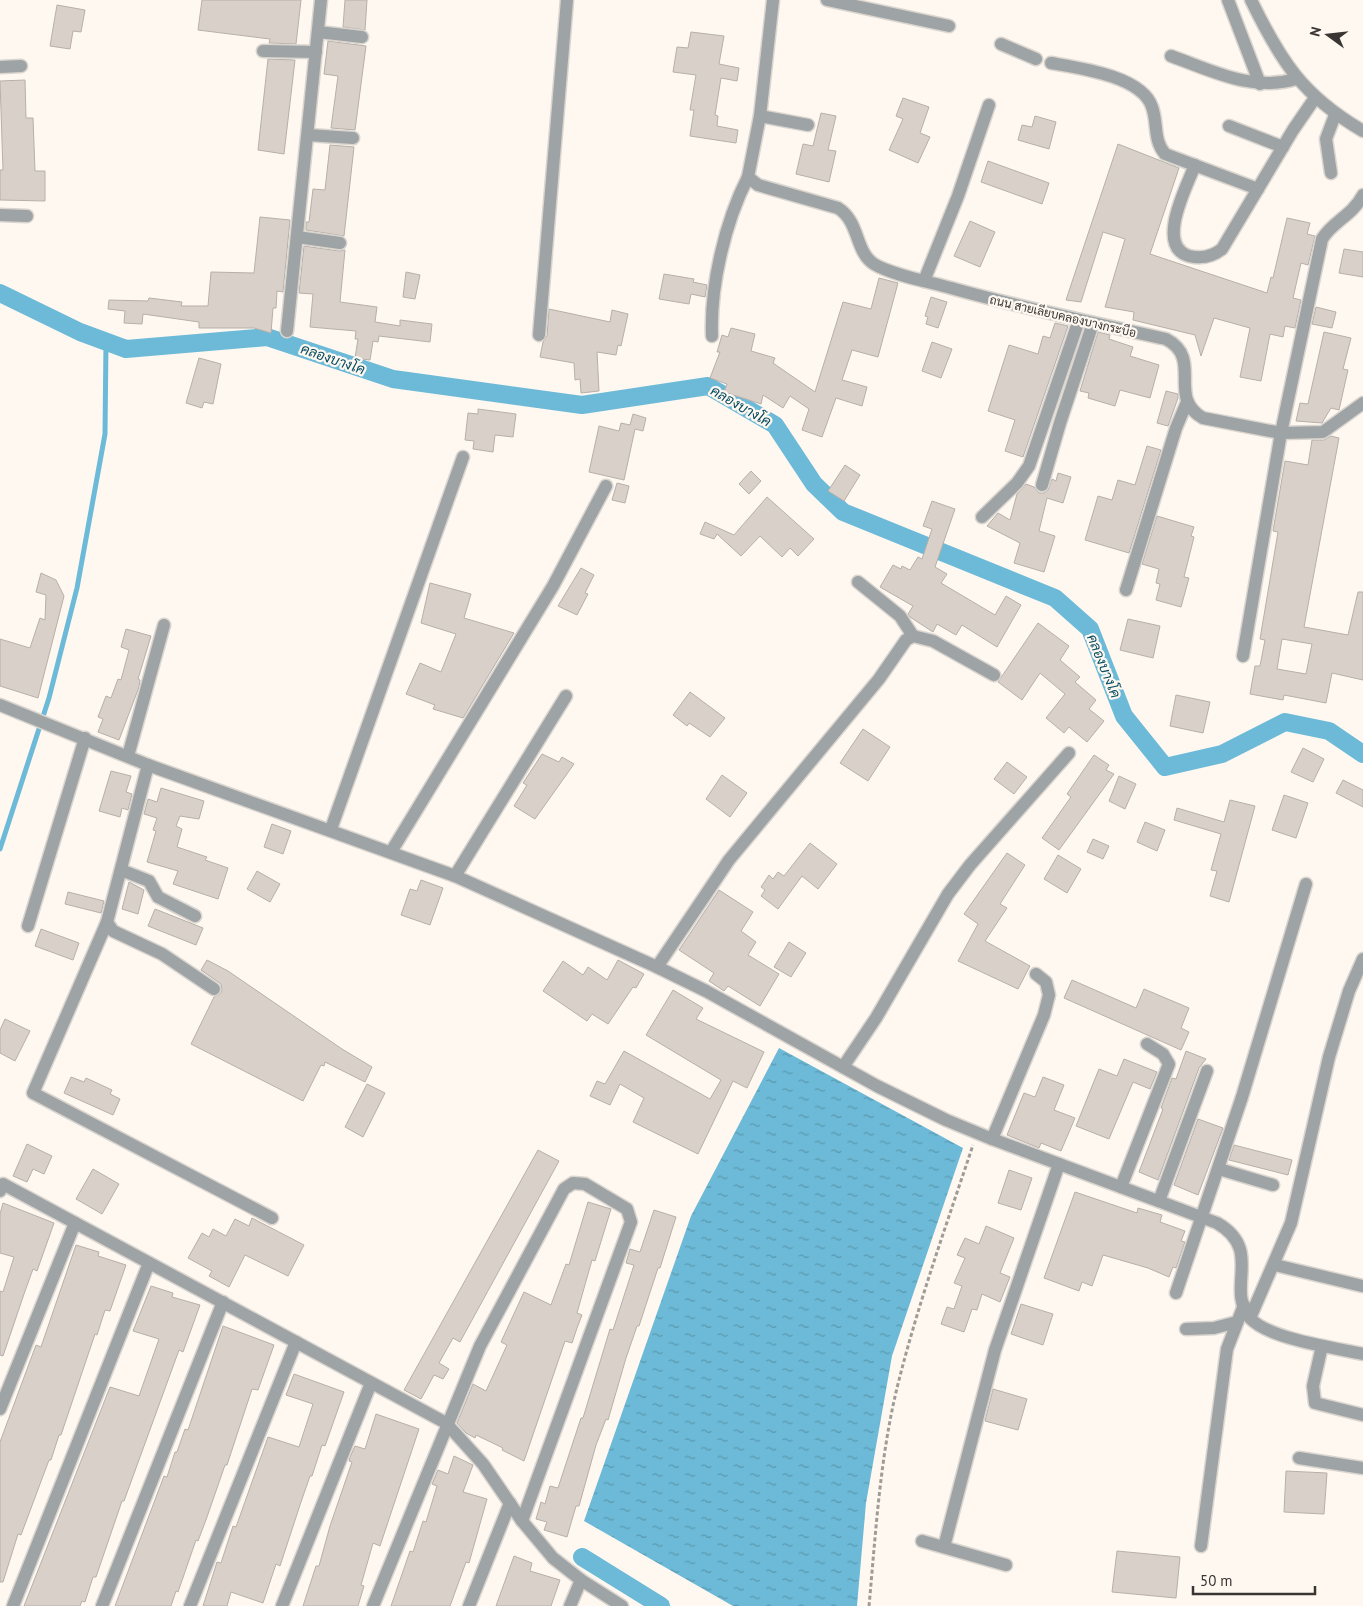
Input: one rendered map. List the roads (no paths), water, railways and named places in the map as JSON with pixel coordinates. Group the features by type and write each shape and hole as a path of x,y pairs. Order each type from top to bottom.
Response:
{"street":[{"path":"287,331 322,0"},
{"path":"539,336 567,0"},
{"path":"712,336 711,308 718,267 738,197 748,177 760,116 773,0"},
{"path":"827,0 949,26"},
{"path":"1228,0 1260,84"},
{"path":"1251,0 1263,25 1296,78 1334,114 1363,131"},
{"path":"318,32 362,38"},
{"path":"1001,44 1036,59"},
{"path":"263,51 316,52"},
{"path":"1171,56 1228,77 1260,84 1279,84 1296,78"},
{"path":"1050,63 1088,70 1137,86 1146,94 1153,107 1158,147 1164,154 1258,189"},
{"path":"0,68 21,66"},
{"path":"1195,165 1177,212 1173,234 1174,246 1180,252 1203,258 1214,255 1222,249 1283,147 1315,98"},
{"path":"924,281 958,196 989,105"},
{"path":"1330,173 1326,139 1334,114"},
{"path":"760,116 808,125"},
{"path":"1229,126 1283,147"},
{"path":"308,135 353,138"},
{"name":"ถนน สายเลียบคลองบางกระบือ","path":"748,177 758,186 838,208 847,214 866,256 874,264 924,281 1023,308 1166,339 1175,344 1182,352 1187,402"},
{"path":"1243,656 1281,433 1322,239 1329,228 1346,217 1363,195"},
{"path":"0,215 28,216"},
{"path":"297,237 340,243"},
{"path":"982,517 1017,483 1029,466 1080,320"},
{"path":"1042,486 1060,423 1093,323"},
{"path":"1187,402 1193,412 1203,418 1281,433 1323,432 1363,403"},
{"path":"1126,590 1176,428 1187,402"},
{"path":"331,830 463,457"},
{"path":"391,852 553,586 606,486"},
{"path":"858,582 900,616 913,636"},
{"path":"128,756 164,625"},
{"path":"657,967 740,845 879,679 906,640 913,636 933,640 994,675"},
{"path":"455,876 566,696"},
{"path":"0,705 148,765 455,876 706,991 877,1086 977,1133 1200,1216 1231,1231 1238,1241 1244,1305 1250,1318 1274,1333 1322,1346 1363,1354"},
{"path":"28,926 85,738"},
{"path":"843,1067 876,1018 948,894 970,865 1069,754"},
{"path":"148,765 107,922 33,1093 272,1218"},
{"path":"120,870 149,881 158,897 194,916"},
{"path":"1176,1292 1200,1216 1219,1169 1306,884"},
{"path":"107,922 113,931 162,954 214,989"},
{"path":"1250,1318 1275,1265 1291,1223 1329,1057 1349,991 1363,959"},
{"path":"992,1139 1044,1015 1049,996 1046,982 1036,974"},
{"path":"1121,1187 1169,1064 1164,1054 1146,1044"},
{"path":"1159,1201 1207,1071"},
{"path":"944,1547 995,1350 1059,1164"},
{"path":"1219,1169 1273,1185"},
{"path":"373,1606 446,1423 480,1346 564,1189 572,1183 585,1184 627,1209 631,1222 522,1521"},
{"path":"0,1191 3,1184 446,1423 483,1464 522,1521 553,1558 581,1580 622,1606"},
{"path":"0,1409 75,1223"},
{"path":"12,1606 149,1263"},
{"path":"1275,1265 1362,1286"},
{"path":"102,1606 223,1302"},
{"path":"1201,1546 1227,1349 1244,1305"},
{"path":"1186,1329 1214,1328 1237,1322"},
{"path":"190,1606 296,1342"},
{"path":"1322,1346 1313,1386 1315,1403 1363,1415"},
{"path":"282,1606 371,1382"},
{"path":"1299,1458 1363,1468"},
{"path":"469,1606 510,1503"},
{"path":"922,1541 1006,1565"},
{"path":"570,1606 581,1580"}],"water":[{"path":"779,1048 963,1148 892,1356 866,1503 857,1606 733,1606 584,1521 691,1216"}],"waterway":[{"name":"คลองบางโค","path":"0,293 80,332 126,349 267,337 393,379 582,405 708,386 775,425 814,484 843,512 1055,598 1090,629 1124,716 1165,767 1222,754 1285,722 1329,731 1363,754"},
{"path":"0,849 49,698 77,588 105,434 106,342"},
{"path":"582,1557 661,1606"}]}
